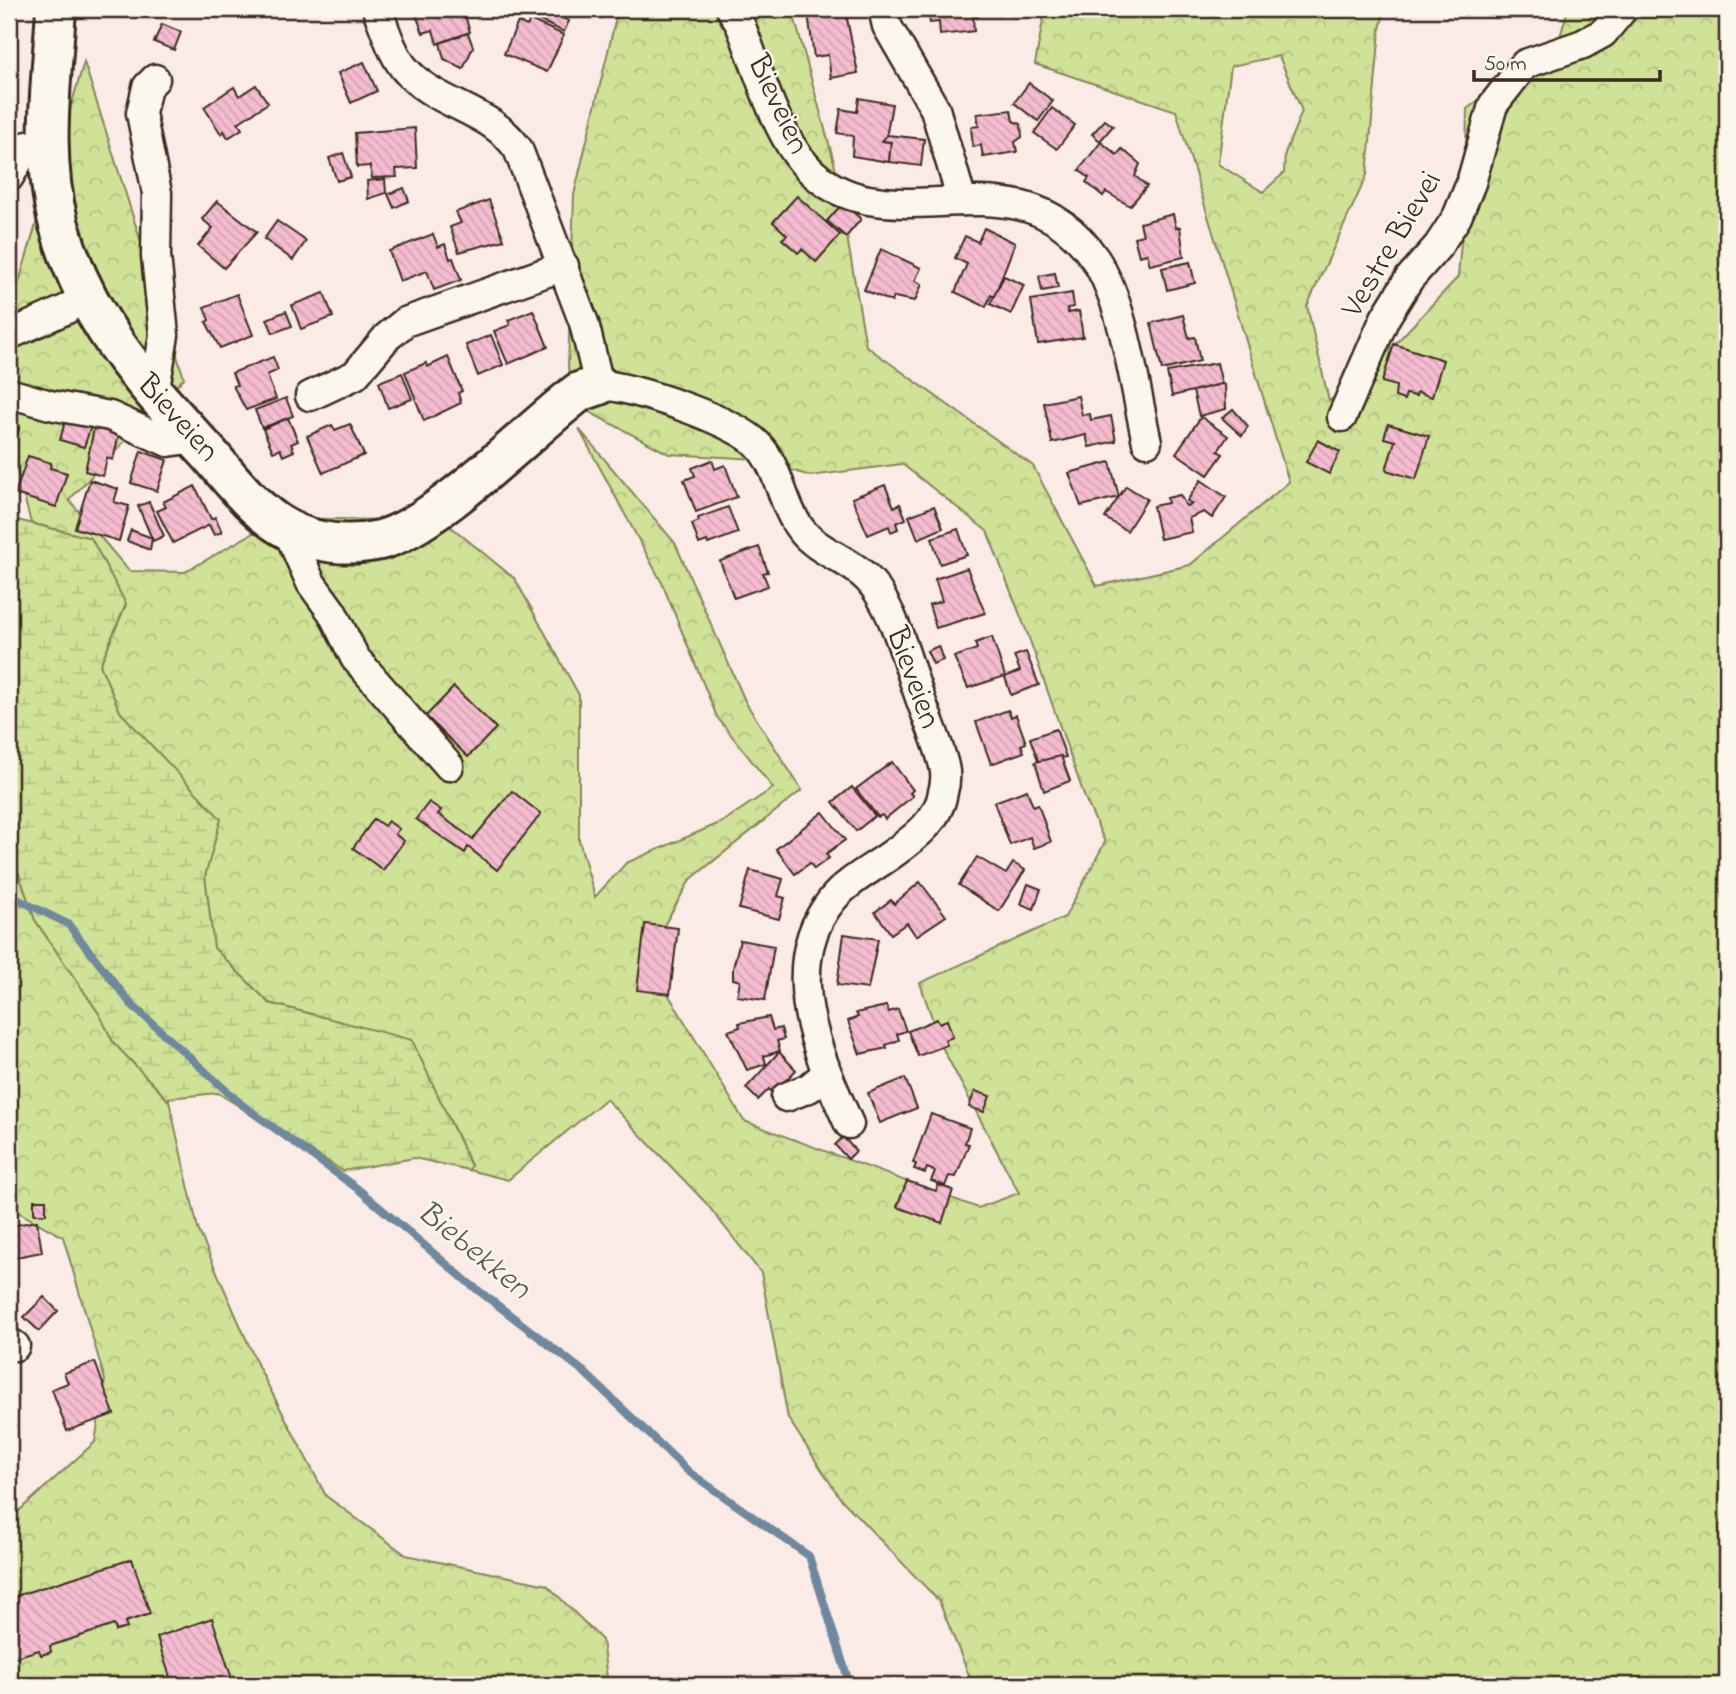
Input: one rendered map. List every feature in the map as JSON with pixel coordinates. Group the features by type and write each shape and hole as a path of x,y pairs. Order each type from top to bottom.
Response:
{"street":[{"path":"377,9 391,45 404,68 424,86 488,119 507,133 518,149 584,323 599,385"},
{"name":"Bieveien","path":"731,9 740,24 788,143 807,168 850,195 881,203 1008,201 1037,209 1064,224 1095,259 1115,302 1147,442"},
{"path":"883,9 887,26 935,109 962,201"},
{"name":"Vestre Bievei","path":"1342,417 1385,318 1409,279 1438,246 1457,217 1471,183 1493,105 1525,64 1583,44 1603,33 1623,9"},
{"name":"Bieveien","path":"59,10 48,144 51,188 59,225 84,296 124,360 154,395 252,502 287,529 324,542 348,543 380,540 404,531 454,495 579,392 599,385 639,390 707,417 755,442 772,466 789,511 803,533 859,570 876,588 897,634 945,769 943,794 933,818 914,838 833,899 815,926 808,960 806,999 827,1074 849,1124"},
{"path":"154,395 164,335 156,256 157,193 141,113 147,87 155,79"},
{"path":"9,177 27,146 48,144"},
{"path":"310,396 355,375 387,337 405,322 564,265"},
{"path":"9,335 67,309 84,296"},
{"path":"9,393 50,405 110,416 168,442 193,438"},
{"name":"Bieveien","path":"287,529 311,583 332,612 355,658 449,766"},
{"path":"786,1097 809,1088 827,1074"}],"green space":[{"path":"618,9 792,9 834,162 866,346 1033,466 1097,586 1190,565 1289,482 1176,111 1035,64 1045,9 1385,9 1380,29 1367,175 1307,306 1329,401 1369,372 1458,277 1465,196 1467,109 1560,37 1568,9 1727,9 1727,1685 973,1685 939,1601 840,1498 788,1418 761,1273 705,1202 606,1099 508,1180 469,1170 471,1165 412,1041 269,1003 214,948 205,876 220,819 120,712 100,665 126,604 91,538 31,523 15,463 11,309 84,62 184,378 69,500 129,571 185,572 279,518 444,521 515,579 579,695 579,840 595,897 626,863 722,822 773,788 717,717 662,583 579,429 675,543 746,703 802,790 690,880 646,957 744,1121 978,1208 1019,1193 942,1047 920,983 1065,917 1105,842 1085,798 1028,635 987,531 902,464 810,476 757,459 669,454 576,405 568,367 574,195","holes":["1279,56 1302,111 1285,153 1284,173 1263,192 1218,164 1231,66"]},
{"path":"9,518 91,538 126,604 100,665 120,712 221,819 205,876 214,948 269,1003 412,1040 471,1166 469,1170 414,1158 343,1171 218,1093 169,1098 169,1101 113,1042 100,1015 35,920 9,845"},
{"path":"9,845 35,920 100,1015 113,1042 169,1101 198,1229 258,1366 326,1496 406,1555 547,1585 602,1640 608,1685 9,1685 9,1520 95,1442 105,1380 63,1237 9,1207"}],"building":[{"path":"147,9 185,9 186,13 147,14"},
{"path":"424,9 463,9 470,32 437,44 433,30 423,33 415,12"},
{"path":"544,9 569,21 564,32 538,20"},
{"path":"579,9 606,9 602,18"},
{"path":"845,9 858,73 831,78 828,55 814,57 808,13"},
{"path":"928,9 977,9 978,17 973,17 974,31 940,35 939,22 930,23"},
{"path":"530,20 564,35 547,72 504,54 518,22 527,26"},
{"path":"162,24 181,32 174,50 154,42"},
{"path":"468,33 473,47 463,69 444,59 440,43"},
{"path":"364,62 377,91 351,103 338,73"},
{"path":"1029,83 1053,101 1038,121 1014,103"},
{"path":"256,85 268,103 238,123 242,129 228,138 224,131 221,134 204,107 234,87 239,96"},
{"path":"859,98 892,104 886,138 882,141 891,142 889,162 852,156 853,136 837,133 841,109 857,112"},
{"path":"1052,108 1075,125 1057,149 1034,133"},
{"path":"1011,110 1013,121 1021,124 1022,137 1015,142 1017,152 983,157 981,145 973,147 971,127 979,126 977,114"},
{"path":"1105,120 1113,126 1100,141 1092,134"},
{"path":"415,128 417,168 396,169 397,177 372,178 370,166 357,167 355,133"},
{"path":"887,135 924,139 921,166 889,162 891,142 882,141"},
{"path":"1101,142 1117,155 1122,149 1140,164 1135,176 1147,186 1130,206 1106,192 1103,196 1086,182 1089,178 1079,170"},
{"path":"343,153 351,177 337,181 329,158"},
{"path":"385,179 386,193 368,199 367,181"},
{"path":"404,188 409,201 394,208 388,194"},
{"path":"797,196 840,235 816,262 802,249 798,253 782,239 787,235 773,222"},
{"path":"489,200 504,240 459,252 450,227 461,223 456,212"},
{"path":"217,201 257,232 224,268 198,246 213,228 202,219"},
{"path":"843,203 861,219 846,237 827,221"},
{"path":"1173,214 1176,228 1180,227 1184,257 1150,265 1147,254 1139,256 1134,237 1143,235 1140,223"},
{"path":"277,221 306,241 293,260 264,239"},
{"path":"984,228 1015,243 994,297 991,295 986,307 955,292 967,264 955,258 965,236 978,242"},
{"path":"433,234 438,247 445,244 461,280 434,290 427,271 400,281 389,251"},
{"path":"881,249 921,268 915,281 922,284 915,301 894,297 892,302 864,290"},
{"path":"1190,262 1195,283 1167,290 1162,268"},
{"path":"1055,273 1058,288 1042,291 1039,276"},
{"path":"1004,276 1024,285 1011,314 990,304"},
{"path":"324,293 333,317 301,329 292,305"},
{"path":"1072,293 1074,307 1067,308 1068,313 1079,311 1083,337 1038,344 1031,300"},
{"path":"237,294 253,335 220,348 206,322 209,320 204,307"},
{"path":"533,310 548,347 508,364 494,331 510,325 508,320"},
{"path":"286,311 292,326 273,333 267,319"},
{"path":"1183,315 1189,338 1195,337 1200,361 1162,370 1151,323"},
{"path":"491,335 503,365 478,376 466,345"},
{"path":"1394,344 1443,360 1432,397 1417,392 1416,396 1406,394 1404,400 1395,397 1396,386 1382,382"},
{"path":"273,357 278,370 267,375 276,399 246,410 233,386 237,385 232,373"},
{"path":"448,357 462,391 458,393 461,403 424,421 405,372 426,363 427,367"},
{"path":"1217,363 1222,384 1172,396 1167,372"},
{"path":"402,373 412,399 388,408 379,382"},
{"path":"1225,385 1226,409 1199,416 1193,391"},
{"path":"1078,396 1082,415 1090,414 1091,420 1111,416 1116,441 1089,447 1086,435 1052,443 1044,403"},
{"path":"286,398 293,416 262,428 255,410"},
{"path":"1233,409 1248,426 1242,436 1222,418"},
{"path":"1201,417 1228,436 1218,451 1223,454 1208,475 1176,453"},
{"path":"66,418 91,426 84,447 60,440"},
{"path":"288,418 298,441 291,444 294,451 283,456 280,449 273,452 263,429"},
{"path":"9,423 20,426 11,453 9,452"},
{"path":"95,424 120,430 113,460 107,458 103,476 85,471"},
{"path":"350,424 364,455 323,473 307,436 332,425 335,430"},
{"path":"1388,424 1429,436 1416,479 1386,470 1395,441 1384,438"},
{"path":"1318,440 1340,452 1329,474 1306,462"},
{"path":"141,451 167,460 157,491 131,483"},
{"path":"28,456 51,463 50,468 67,473 56,507 15,494"},
{"path":"712,460 715,469 725,465 737,497 696,512 684,480 695,476 692,468"},
{"path":"1110,462 1119,497 1081,506 1069,473"},
{"path":"90,480 118,489 114,502 129,506 119,541 75,528"},
{"path":"1201,480 1226,497 1212,518 1204,512 1189,518 1192,532 1160,539 1153,506 1168,503 1167,498 1180,495 1186,506 1192,504 1187,501"},
{"path":"885,485 894,507 900,504 906,519 896,523 898,529 891,532 889,526 868,535 852,498"},
{"path":"195,486 211,519 215,517 222,532 214,535 209,525 173,543 157,511 166,507 163,502"},
{"path":"1126,486 1147,499 1127,531 1105,518"},
{"path":"149,502 164,536 153,541 138,506"},
{"path":"934,506 943,528 918,539 909,516"},
{"path":"728,507 738,533 708,544 707,541 699,544 692,524 699,521 698,518"},
{"path":"958,529 967,555 940,564 932,538"},
{"path":"131,530 152,538 150,550 127,541"},
{"path":"759,547 768,572 763,573 768,586 734,598 720,561"},
{"path":"967,568 985,613 936,628 929,605 942,601 935,579"},
{"path":"992,637 1005,676 968,688 954,657 977,649 975,643"},
{"path":"938,646 943,660 933,664 927,651"},
{"path":"1026,652 1039,685 1011,695 1005,677 1020,671 1014,656"},
{"path":"454,687 496,728 468,757 426,716"},
{"path":"1008,710 1011,717 1016,715 1026,743 1021,745 1024,752 991,764 976,722"},
{"path":"1056,729 1066,757 1039,763 1030,738"},
{"path":"1061,756 1070,781 1044,791 1035,762"},
{"path":"892,762 913,790 910,793 913,796 885,819 882,815 878,817 856,789"},
{"path":"852,787 875,816 856,831 833,802"},
{"path":"1027,790 1033,806 1038,804 1051,842 1034,848 1030,837 1010,845 994,802"},
{"path":"512,791 541,814 497,870 468,847 465,853 416,819 429,802 441,810 438,814 473,839"},
{"path":"823,812 845,840 826,854 829,858 814,869 810,863 795,874 776,849"},
{"path":"374,819 384,826 388,821 399,829 395,834 404,841 383,870 353,848"},
{"path":"977,857 1006,874 1013,863 1025,870 999,911 959,885"},
{"path":"750,870 783,879 778,896 785,898 779,919 739,909"},
{"path":"920,882 946,916 916,936 907,923 891,934 875,912 891,900 894,904"},
{"path":"1028,884 1041,889 1034,909 1021,904"},
{"path":"645,924 678,928 670,994 637,990"},
{"path":"844,934 878,939 868,989 837,985"},
{"path":"740,940 774,946 765,1000 737,996 740,981 733,979 733,968"},
{"path":"886,1006 889,1012 898,1009 906,1031 897,1034 899,1040 886,1045 887,1048 860,1054 848,1021 858,1017 856,1013"},
{"path":"769,1017 773,1030 781,1028 784,1039 777,1041 780,1051 764,1056 766,1064 747,1070 728,1031 740,1027 739,1023"},
{"path":"937,1019 939,1023 947,1020 953,1037 945,1040 947,1045 918,1056 908,1031"},
{"path":"779,1052 796,1070 773,1093 769,1089 758,1100 746,1088"},
{"path":"905,1078 917,1108 880,1123 868,1093"},
{"path":"975,1091 990,1096 984,1112 969,1107"},
{"path":"931,1114 970,1128 965,1143 969,1144 956,1177 949,1176 945,1186 931,1181 935,1171 927,1168 925,1173 914,1169 916,1164 913,1163"},
{"path":"843,1137 856,1151 848,1159 835,1145"},
{"path":"907,1181 936,1191 938,1185 953,1190 942,1223 897,1207"},
{"path":"34,1200 46,1200 46,1214 34,1214"},
{"path":"37,1221 42,1252 11,1258 12,1265 9,1266 9,1226"},
{"path":"44,1297 58,1311 39,1331 24,1317"},
{"path":"95,1362 114,1414 67,1431 52,1389 68,1383 64,1373"},
{"path":"132,1559 150,1614 125,1622 127,1628 116,1631 114,1625 50,1646 51,1652 41,1655 39,1650 9,1659 9,1598"},
{"path":"212,1618 234,1685 167,1685 165,1679 170,1677 157,1637"}],"waterway":[{"name":"Biebekken","path":"9,895 68,924 131,1004 241,1104 358,1189 470,1284 583,1371 689,1472 809,1556 850,1685"}]}
